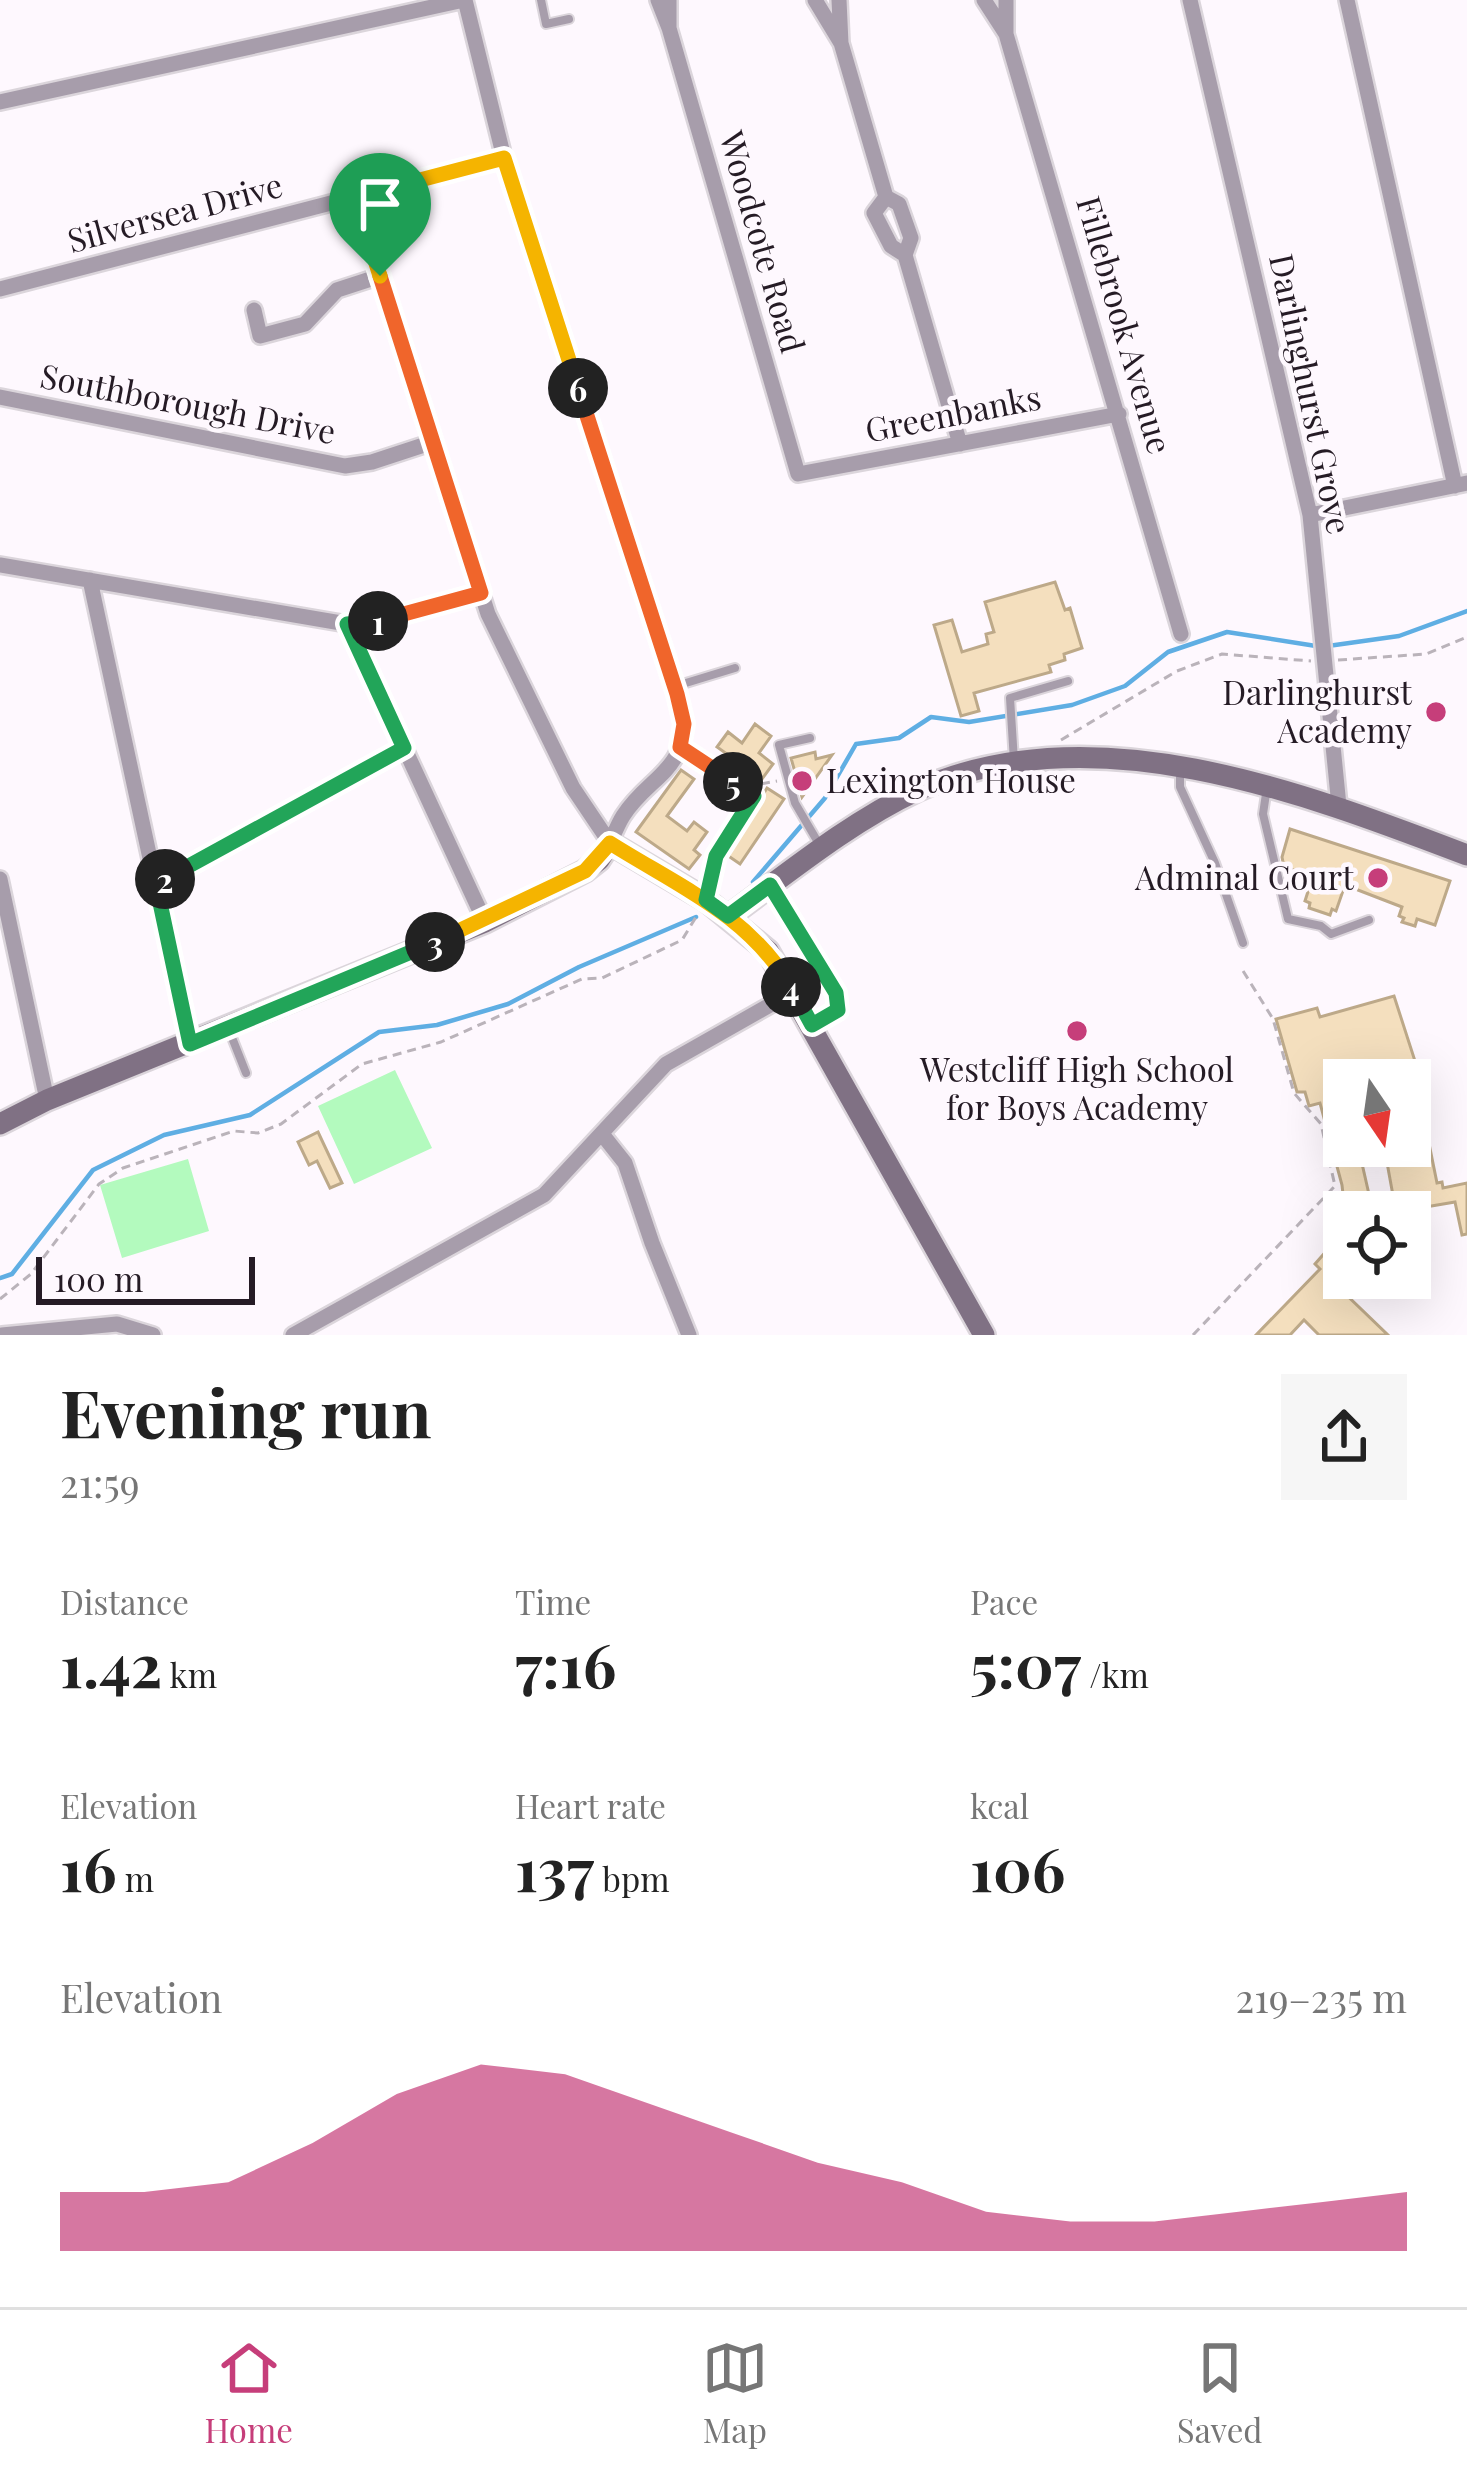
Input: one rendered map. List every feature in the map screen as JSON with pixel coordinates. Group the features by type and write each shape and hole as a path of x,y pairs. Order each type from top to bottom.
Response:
{"street":[{"path":"0,102 465,0 504,158 684,724 680,747 666,772 623,815 610,843 585,871 485,922 47,1100 0,1124"},
{"name":"Woodcote Road","path":"658,0 798,474"},
{"name":"Woodcote Road","path":"669,0 669,28"},
{"path":"815,0 841,43"},
{"path":"839,0 841,43 886,197 899,203 911,238 905,254 960,444"},
{"name":"Fillebrook Avenue","path":"984,0 1006,34 1181,634"},
{"name":"Fillebrook Avenue","path":"1006,0 1006,34"},
{"name":"Darlinghurst Grove","path":"1190,0 1310,515 1339,806"},
{"path":"1310,515 1461,485 1347,0"},
{"name":"Silversea Drive","path":"0,289 504,158"},
{"path":"355,197 481,593 574,788 610,843 706,900 768,951 984,1335"},
{"path":"254,310 260,336 291,328 314,316 337,290 380,276"},
{"name":"Southborough Drive","path":"0,397 345,466 433,442"},
{"name":"Greenbanks","path":"798,474 1120,414"},
{"path":"0,565 347,624 374,622 481,593"},
{"path":"90,580 190,1044"},
{"path":"347,624 485,922"},
{"path":"156,884 404,748"},
{"path":"728,916 770,885 817,840 920,790 1015,762 1091,759 1179,768 1267,786 1339,806 1467,855"},
{"path":"0,879 47,1100"},
{"path":"293,1335 544,1196 666,1064 793,992"},
{"path":"602,1134 625,1163 689,1335"},
{"path":"2,1335 117,1324 153,1335"}],"lane":[{"path":"541,0 546,24 569,19"},
{"path":"675,686 735,668"},
{"path":"1015,762 1010,698 1068,681"},
{"path":"810,738 779,745 799,809 817,840"},
{"path":"680,747 754,796 716,856"},
{"path":"1179,768 1180,787 1215,863 1243,943"},
{"path":"1267,786 1263,814 1288,919 1322,926 1331,934 1369,920"},
{"path":"770,885 840,1003 832,1016 812,1025"},
{"path":"229,1028 247,1073"}],"path":[{"path":"1059,742 1177,671 1222,655 1323,662 1426,654 1467,637"},
{"path":"761,784 789,778"},
{"path":"0,1300 32,1274 98,1184 123,1168 234,1131 269,1129 362,1064 442,1042 582,979 602,978 682,940 706,900"},
{"path":"1193,1335 1335,1186 1321,1124 1294,1093 1274,1019 1240,966"}],"green space":[{"path":"395,1070 432,1148 354,1184 318,1106"},
{"path":"188,1159 209,1231 122,1258 100,1185"}],"building":[{"path":"1055,582 1065,610 1070,608 1082,648 1049,665 1051,672 974,693 979,711 961,716 934,625 952,620 962,652 988,644 986,634 994,632 985,602"},
{"path":"755,724 771,736 759,753 773,764 762,779 717,747 728,732 742,743"},
{"name":"Lexington House","path":"815,752 816,759 832,755 802,797 791,758"},
{"path":"681,770 694,779 667,816 687,831 694,822 707,832 694,850 700,855 689,869 636,832"},
{"path":"767,788 784,799 740,864 727,855"},
{"name":"Adminal Court","path":"1290,829 1450,881 1435,925 1417,919 1415,926 1402,922 1402,907 1345,885 1330,915 1309,908 1305,901 1313,876 1284,867"},
{"path":"1394,996 1414,1059 1323,1059 1323,1114 1320,1103 1309,1106 1305,1092 1297,1092 1276,1019 1317,1008 1320,1017"},
{"path":"318,1132 342,1183 330,1188 317,1161 309,1165 298,1142"},
{"path":"1431,1153 1437,1183 1442,1182 1443,1188 1467,1183 1467,1234 1462,1235 1455,1202 1431,1206 1431,1191 1392,1191 1388,1167 1431,1167"},
{"path":"1337,1167 1363,1167 1368,1191 1343,1191"},
{"path":"1323,1255 1323,1299 1351,1299 1388,1335 1319,1335 1304,1320 1290,1335 1256,1335 1320,1269 1315,1264"}],"waterway":[{"path":"1328,646 1399,636 1467,611"},
{"path":"753,882 825,798 856,744 899,738 931,717 969,722 1072,705 1125,686 1168,652 1227,632 1316,646"},
{"path":"0,1278 12,1274 93,1170 164,1135 250,1115 379,1032 437,1025 508,1004 579,967 696,917"}],"place":[{"name":"Darlinghurst Academy","path":"1436,712"},
{"name":"Lexington House","path":"802,781"},
{"name":"Adminal Court","path":"1378,878"},
{"name":"Westcliff High School for Boys Academy","path":"1077,1031"}],"route":[{"path":"380,276 355,197 504,158 677,694 684,724 680,747 754,796 716,856 706,900 728,916 770,885 836,993 840,1003 832,1016 812,1025 768,951 706,900 610,843 585,871 485,922 190,1044 156,884 404,748 347,624 374,622 481,593 380,276"}]}
